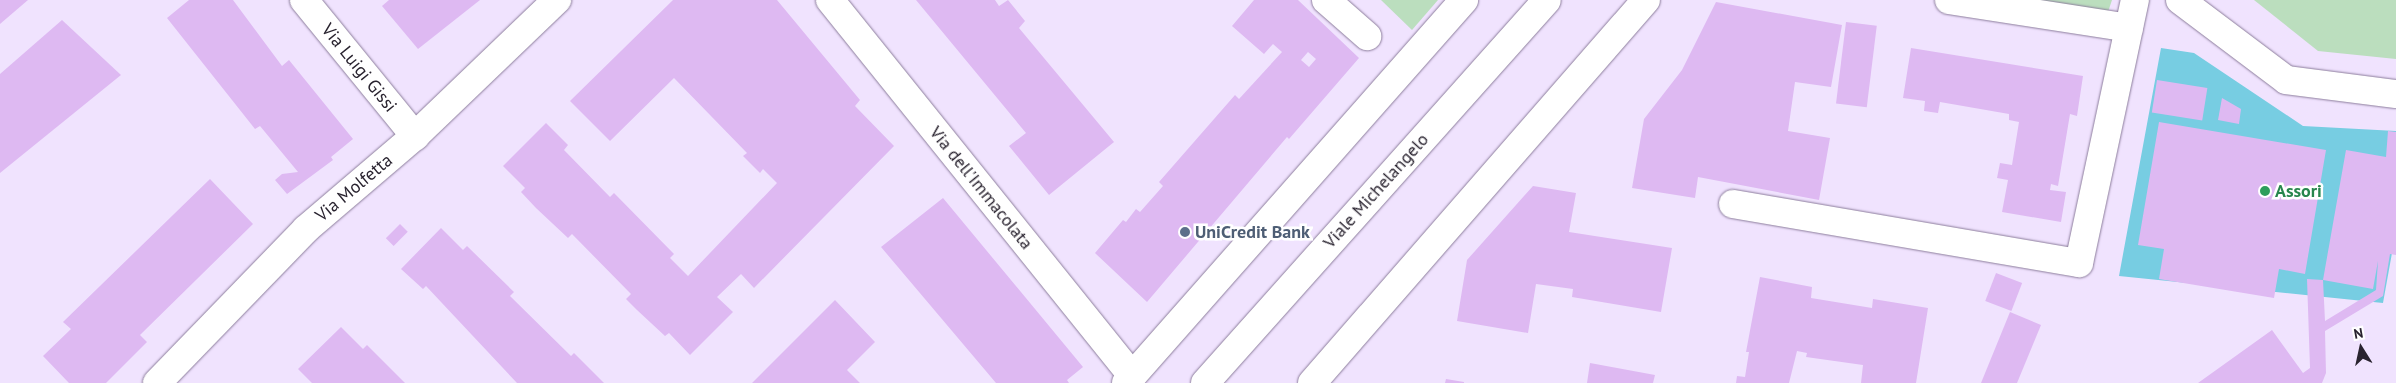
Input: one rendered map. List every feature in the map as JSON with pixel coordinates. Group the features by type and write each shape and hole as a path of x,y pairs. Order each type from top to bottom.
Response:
{"street":[{"name":"Via Luigi Gissi","path":"304,0 415,136"},
{"name":"Via Molfetta","path":"156,383 306,229 415,136 557,0"},
{"name":"Via dell'Immacolata","path":"830,0 1129,380"},
{"path":"1326,0 1367,36"},
{"path":"1129,380 1464,0"},
{"name":"Viale Michelangelo","path":"1205,383 1547,0"},
{"path":"1312,383 1646,0"},
{"path":"1949,0 2129,28"},
{"path":"1733,204 2079,263 2135,0"},
{"path":"2180,0 2286,80 2396,94"}],"green space":[{"path":"1381,0 1438,0 1412,30"},
{"path":"2021,0 2112,0 2107,15"},
{"path":"2254,0 2396,0 2396,59 2318,51"}],"water":[{"name":"Assori","path":"2161,48 2194,53 2303,126 2396,131 2396,251 2392,253 2383,303 2119,276"}],"building":[{"path":"0,0 28,0 0,24"},
{"path":"189,0 233,0 282,66 289,60 353,139 331,157 333,160 287,194 275,180 282,174 298,172 260,126 255,129 167,18"},
{"path":"389,0 480,0 418,49 382,6"},
{"path":"673,0 777,0 860,100 855,106 894,146 754,288 741,274 717,297 733,312 690,355 669,333 665,336 626,299 631,294 572,234 568,238 536,208 521,192 525,188 503,166 546,123 568,145 564,150 610,197 614,193 674,254 670,258 688,276 777,183 763,169 760,173 743,156 747,153 674,78 610,141 570,101"},
{"path":"916,0 995,0 999,6 1008,0 1025,21 1019,28 1114,142 1049,195 1009,146 1026,133"},
{"path":"1254,0 1298,0 1359,58 1289,139 1287,137 1147,302 1095,253 1123,220 1126,222 1136,209 1140,212 1163,186 1159,182 1235,95 1239,99 1282,52 1273,44 1264,54 1232,26","holes":["1308,52 1316,59 1309,67 1301,60"]},
{"path":"1716,2 1842,25 1831,87 1795,82 1788,131 1830,138 1819,200 1698,177 1695,198 1632,188 1644,119 1682,70"},
{"path":"62,20 121,75 0,173 0,74"},
{"path":"1846,22 1877,26 1867,107 1836,103"},
{"path":"1911,48 2083,76 2077,116 2070,114 2058,186 2051,184 2050,190 2066,192 2061,222 2002,212 2008,180 1997,178 2000,163 2012,165 2019,122 2009,120 2009,114 1940,102 1938,113 1924,111 1925,101 1903,98"},
{"path":"2157,80 2207,88 2202,121 2152,113"},
{"path":"2222,98 2241,109 2239,124 2218,120"},
{"path":"2159,122 2326,150 2305,274 2279,269 2274,298 2159,279 2164,249 2138,245"},
{"path":"2388,131 2396,132 2396,255 2390,254 2383,296 2325,331 2326,373 2322,383 2198,383 2272,330 2303,373 2310,368 2307,279 2323,280 2346,150 2386,157","holes":["2378,261 2376,290 2325,321 2323,280 2373,289"]},
{"path":"210,179 253,224 140,335 147,342 106,383 69,383 43,356 71,329 63,322"},
{"path":"1533,186 1576,193 1569,232 1672,248 1661,312 1572,297 1573,289 1536,284 1528,333 1457,321 1467,260"},
{"path":"943,198 1083,367 1067,380 1069,383 996,383 881,247"},
{"path":"400,224 408,232 394,246 386,238"},
{"path":"441,228 463,250 467,246 514,292 510,296 571,356 574,353 604,383 517,383 426,286 423,289 401,269"},
{"path":"1996,273 2022,283 2011,311 1985,301"},
{"path":"1760,277 1812,287 1811,298 1872,308 1873,299 1928,308 1916,383 1861,383 1863,365 1806,357 1807,353 1797,351 1789,383 1736,383 1737,376 1745,377 1749,352 1746,352"},
{"path":"835,300 875,342 847,370 860,383 752,383"},
{"path":"2010,312 2041,325 2017,383 1981,383"},
{"path":"341,327 363,349 367,345 405,383 312,383 298,369"},
{"path":"1590,363 1655,375 1653,383 1587,383"},
{"path":"1446,379 1464,382 1464,383 1445,383"}],"place":[{"name":"Assori","path":"2265,191"},
{"name":"UniCredit Bank","path":"1185,232"}]}
